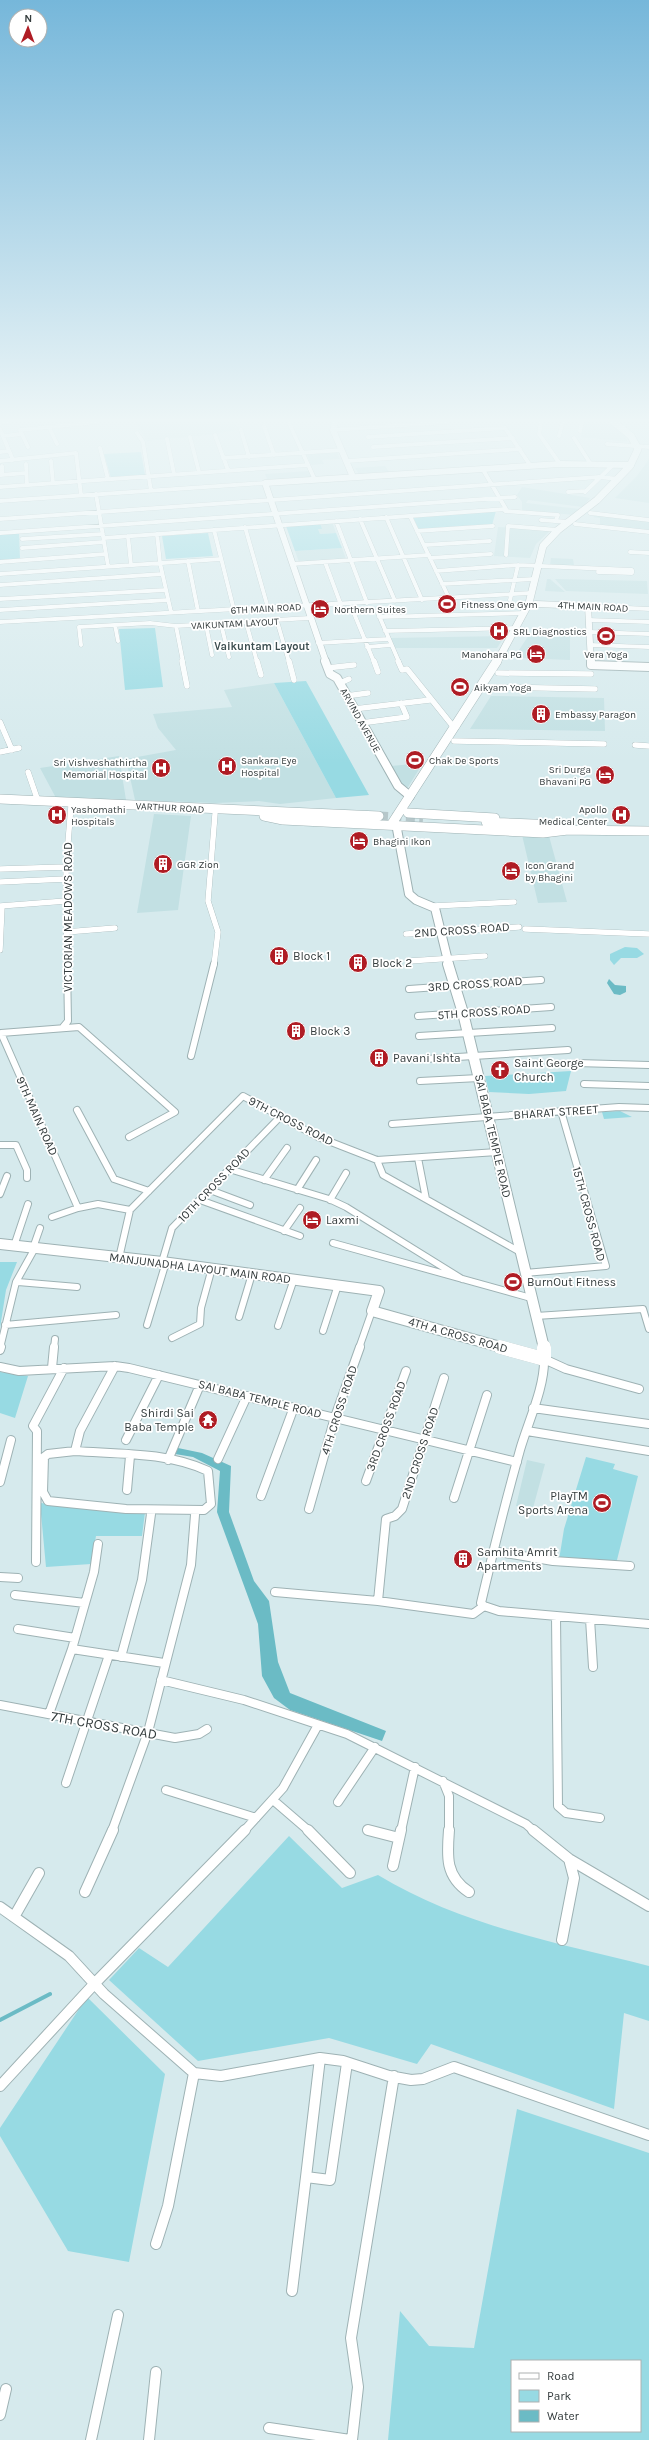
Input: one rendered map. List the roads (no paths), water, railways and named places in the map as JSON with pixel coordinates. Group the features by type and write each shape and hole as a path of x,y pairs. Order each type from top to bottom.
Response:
{"main road":[{"path":"389,824 454,741 490,687 525,629 536,604 543,546 552,536"},
{"path":"389,824 399,813 486,682 524,613 534,579 540,565 550,546 560,536"},
{"name":"VARTHUR ROAD","path":"0,798 266,813"},
{"name":"VARTHUR ROAD","path":"0,802 215,814 266,813"},
{"path":"266,813 290,807 555,821 567,827"},
{"path":"266,813 283,820 389,824 543,833 567,827 620,827 649,831"},
{"path":"423,821 649,831"}],"street":[{"path":"22,536 23,560"},
{"path":"22,548 128,536 131,565"},
{"path":"157,536 160,563 171,612"},
{"path":"215,536 234,610"},
{"path":"248,536 268,608"},
{"name":"ARVIND AVENUE","path":"284,536 305,606 327,668 330,674 338,678 346,696 398,786 410,796"},
{"path":"342,536 367,603"},
{"path":"367,536 395,601"},
{"path":"394,536 422,600"},
{"path":"419,536 449,598"},
{"path":"506,555 507,536"},
{"path":"22,539 104,538"},
{"path":"104,538 108,566"},
{"path":"424,545 490,542"},
{"path":"630,552 649,553"},
{"path":"0,562 106,554"},
{"path":"292,564 376,558 491,554"},
{"path":"0,574 221,558"},
{"path":"188,561 198,611"},
{"path":"325,562 341,605"},
{"path":"510,600 518,565"},
{"path":"436,570 540,565 632,570 632,573 598,572"},
{"path":"0,585 162,574"},
{"path":"442,584 534,579"},
{"path":"0,599 166,590"},
{"name":"6TH MAIN ROAD","path":"0,622 171,612 341,605 531,593"},
{"path":"0,610 168,600"},
{"name":"4TH MAIN ROAD","path":"536,604 649,609"},
{"path":"588,606 591,665 649,667"},
{"path":"353,611 378,672"},
{"path":"377,611 402,670 407,670 452,725 457,726"},
{"path":"379,617 524,613"},
{"name":"VAIKUNTAM LAYOUT","path":"81,645 80,630 150,623 161,626 176,626 309,618"},
{"path":"589,620 649,622"},
{"path":"277,621 294,680"},
{"path":"246,622 261,675"},
{"path":"221,624 229,657"},
{"path":"206,625 212,655"},
{"path":"115,626 118,641"},
{"path":"176,626 187,686"},
{"path":"385,631 517,628"},
{"path":"590,632 649,634"},
{"path":"318,644 388,639"},
{"path":"590,645 649,647"},
{"path":"367,647 391,646"},
{"path":"327,668 354,665"},
{"path":"498,673 591,674"},
{"path":"340,683 349,679"},
{"path":"490,687 595,689"},
{"path":"346,696 368,693"},
{"path":"354,709 430,700"},
{"path":"361,723 407,717 401,703"},
{"path":"0,722 12,750"},
{"path":"454,741 604,744"},
{"path":"636,745 649,746"},
{"path":"0,752 19,748"},
{"path":"28,772 38,801"},
{"name":"VICTORIAN MEADOWS ROAD","path":"63,1027 68,1021 66,867 70,806"},
{"path":"191,1056 213,969 218,932 208,901 215,814"},
{"path":"389,824 409,894 416,900 433,906 514,902"},
{"path":"0,869 66,867"},
{"path":"0,882 66,880"},
{"path":"0,950 1,906 66,901"},
{"name":"SAI BABA TEMPLE ROAD","path":"433,906 474,1056 544,1348 543,1383 533,1408 528,1431 493,1551 482,1603 484,1606"},
{"path":"66,932 115,928"},
{"name":"2ND CROSS ROAD","path":"406,934 522,928 649,934"},
{"path":"409,960 485,956"},
{"name":"3RD CROSS ROAD","path":"410,989 541,980"},
{"name":"5TH CROSS ROAD","path":"418,1016 550,1007"},
{"path":"63,1027 79,1027 175,1112 130,1137"},
{"name":"9TH MAIN ROAD","path":"63,1027 1,1033 78,1208"},
{"path":"419,1036 552,1028"},
{"path":"425,1059 568,1050"},
{"path":"576,1062 649,1065"},
{"path":"420,1081 479,1078"},
{"path":"584,1084 649,1086"},
{"name":"9TH CROSS ROAD","path":"130,1210 243,1096 327,1141 377,1160 497,1152"},
{"name":"BHARAT STREET","path":"392,1124 561,1111 649,1108"},
{"path":"77,1110 114,1179 149,1192"},
{"name":"15TH CROSS ROAD","path":"525,1273 606,1266 561,1111"},
{"name":"10TH CROSS ROAD","path":"147,1325 172,1228 280,1117"},
{"path":"0,1145 16,1145 27,1170 28,1178"},
{"path":"264,1180 287,1148"},
{"path":"418,1158 426,1199"},
{"path":"297,1190 316,1160"},
{"path":"377,1160 384,1175 520,1252"},
{"path":"229,1169 330,1200 346,1207 462,1279"},
{"path":"330,1200 346,1173"},
{"path":"0,1194 7,1176"},
{"path":"210,1190 250,1205"},
{"path":"200,1200 300,1236"},
{"path":"14,1246 28,1204"},
{"path":"52,1217 78,1208 98,1204 130,1210 119,1258"},
{"path":"284,1231 300,1208"},
{"path":"0,1350 5,1325 24,1260 34,1248 40,1228"},
{"path":"333,1243 531,1298"},
{"name":"MANJUNADHA LAYOUT MAIN ROAD","path":"0,1244 164,1262 379,1291 372,1311"},
{"path":"172,1338 200,1324 201,1308 212,1268"},
{"path":"239,1317 252,1274"},
{"path":"278,1326 294,1279"},
{"path":"18,1282 77,1287"},
{"path":"323,1331 338,1285"},
{"path":"536,1316 643,1309 649,1329"},
{"name":"4TH A CROSS ROAD","path":"372,1311 544,1359"},
{"name":"4TH CROSS ROAD","path":"308,1509 335,1417 372,1311"},
{"path":"5,1325 116,1315"},
{"path":"52,1368 55,1340"},
{"path":"544,1359 566,1369 639,1389"},
{"path":"75,1451 80,1431 114,1366"},
{"name":"SAI BABA TEMPLE ROAD","path":"0,1367 19,1371 52,1368 114,1366 159,1375 294,1407 518,1462"},
{"path":"36,1562 37,1430 33,1426 64,1368"},
{"name":"3RD CROSS ROAD","path":"366,1481 383,1429 406,1371"},
{"path":"126,1440 159,1375"},
{"name":"2ND CROSS ROAD","path":"378,1601 386,1519 395,1516 402,1509 444,1378"},
{"path":"168,1460 200,1385"},
{"path":"454,1498 487,1395"},
{"path":"218,1460 247,1396"},
{"path":"261,1496 294,1407"},
{"path":"533,1408 649,1424"},
{"path":"528,1431 649,1451"},
{"path":"0,1482 11,1440"},
{"path":"75,1451 130,1456 168,1460 200,1466 208,1471 211,1504 204,1510 126,1510 48,1501 43,1492 44,1457 48,1454 75,1451"},
{"path":"127,1490 130,1456"},
{"path":"121,1657 142,1580 151,1514"},
{"path":"85,1892 120,1813 148,1732 164,1663 191,1565 196,1515"},
{"path":"49,1714 72,1649 94,1572 98,1544"},
{"path":"493,1551 553,1561 630,1566"},
{"path":"0,1577 18,1578"},
{"path":"275,1592 378,1601 473,1614 484,1606 499,1611 649,1624"},
{"path":"15,1595 85,1603"},
{"path":"556,1616 558,1806 566,1813 600,1818"},
{"path":"590,1619 593,1667"},
{"path":"18,1629 75,1638"},
{"path":"72,1649 164,1663"},
{"path":"66,1783 109,1655"},
{"path":"161,1680 244,1700 347,1734 376,1747 526,1824 569,1859 649,1906"},
{"name":"7TH CROSS ROAD","path":"0,1704 175,1738 199,1734 207,1729"},
{"path":"0,2086 96,1982 273,1800 283,1788 318,1725"},
{"path":"338,1802 376,1747"},
{"path":"393,1866 415,1767"},
{"path":"443,1781 449,1795 447,1844 450,1871 460,1888 469,1892"},
{"path":"166,1790 256,1818"},
{"path":"273,1800 302,1824 350,1873"},
{"path":"368,1830 399,1838"},
{"path":"562,1940 574,1878 569,1859"},
{"path":"14,1917 39,1873"},
{"path":"0,1907 70,1956 96,1982 104,1994 194,2073 202,2076 225,2075 320,2058 347,2062 410,2080 426,2079 444,2068 454,2067 649,2135"},
{"path":"292,2291 320,2058"},
{"path":"306,2177 330,2180 347,2062"},
{"path":"156,2244 168,2206 194,2073"},
{"path":"269,2428 346,2440 358,2387 351,2338 394,2076"},
{"path":"91,2440 118,2315"},
{"path":"149,2440 156,2372"},
{"path":"0,2414 6,2389"}],"water":[{"path":"609,979 615,985 626,986 626,992 620,995 614,994 607,983"},
{"path":"178,1448 202,1453 231,1466 229,1512 254,1581 269,1601 278,1662 290,1693 386,1731 382,1741 290,1710 274,1698 262,1676 258,1624 217,1512 220,1471 193,1457 175,1454"}],"waterway":[{"path":"0,2020 50,1994"}],"tunnel":[{"path":"379,816 423,819"}],"place":[{"name":"Fitness One Gym","path":"447,604"},
{"name":"Northern Suites","path":"320,609"},
{"name":"SRL Diagnostics","path":"499,631"},
{"name":"Vera Yoga","path":"606,636"},
{"name":"Manohara PG","path":"536,654"},
{"name":"Aikyam Yoga","path":"460,687"},
{"name":"Embassy Paragon","path":"541,714"},
{"name":"Chak De Sports","path":"415,760"},
{"name":"Sankara Eye Hospital","path":"227,766"},
{"name":"Sri Vishveshathirtha Memorial Hospital","path":"161,768"},
{"name":"Sri Durga Bhavani PG","path":"605,775"},
{"name":"Yashomathi Hospitals","path":"57,815"},
{"name":"Apollo Medical Center","path":"621,815"},
{"name":"Bhagini Ikon","path":"359,841"},
{"name":"GGR Zion","path":"163,864"},
{"name":"Icon Grand by Bhagini","path":"511,871"},
{"name":"Block 1","path":"279,956"},
{"name":"Block 2","path":"358,963"},
{"name":"Block 3","path":"296,1031"},
{"name":"Pavani Ishta","path":"379,1058"},
{"name":"Saint George Church","path":"500,1070"},
{"name":"Laxmi","path":"312,1220"},
{"name":"BurnOut Fitness","path":"513,1282"},
{"name":"Shirdi Sai Baba Temple","path":"208,1420"},
{"name":"PlayTM Sports Arena","path":"602,1503"},
{"name":"Samhita Amrit Apartments","path":"463,1559"}],"district":[{"name":"Vaikuntam Layout","path":"262,646"}]}
